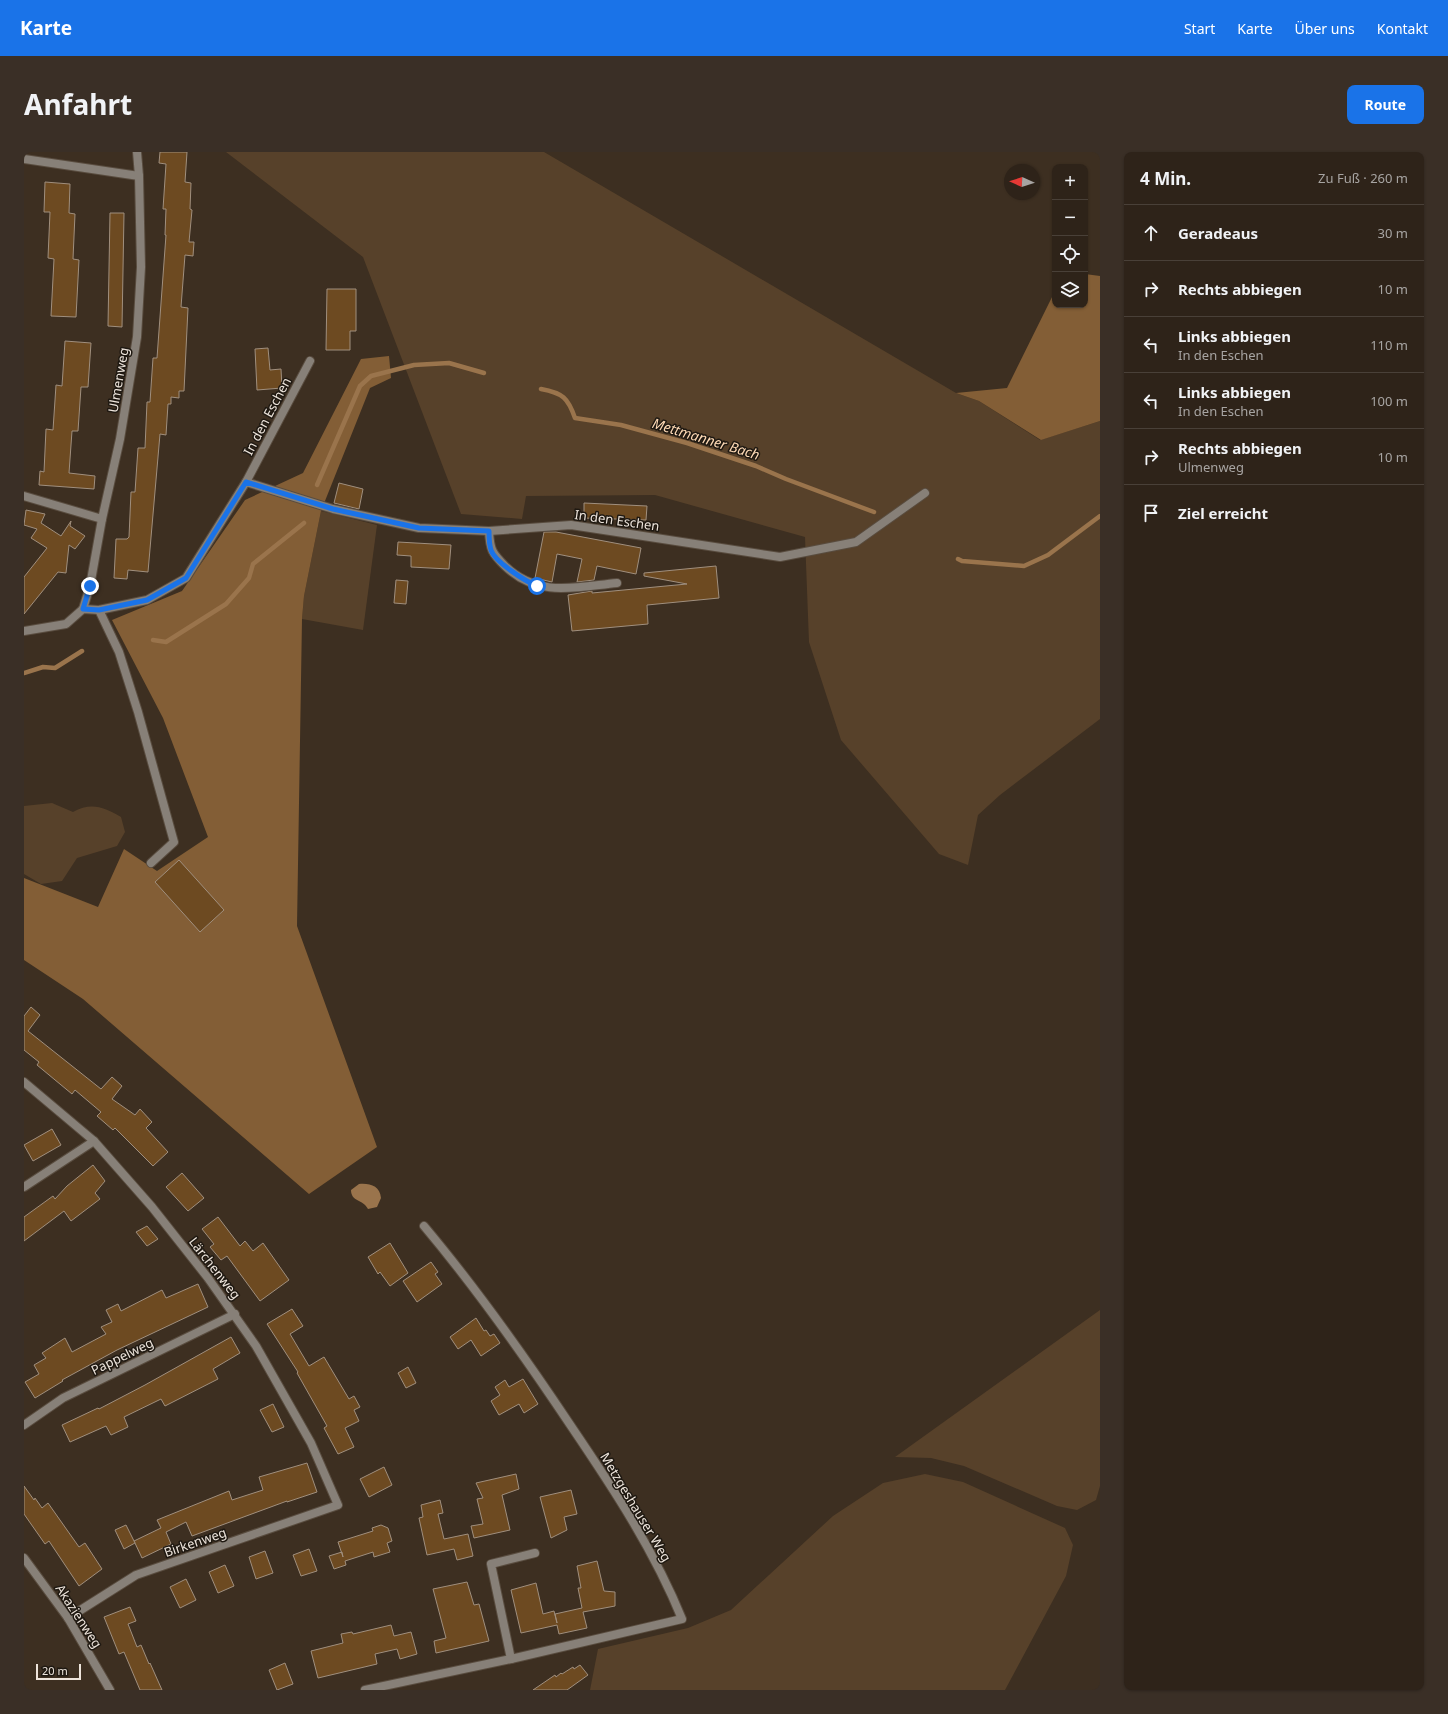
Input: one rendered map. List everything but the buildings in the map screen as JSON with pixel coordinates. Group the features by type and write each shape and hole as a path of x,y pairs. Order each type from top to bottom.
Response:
{"street":[{"name":"Ulmenweg","path":"83,609 90,586 102,519 120,439 138,337 141,267 137,152"},
{"path":"24,159 139,176"},
{"name":"In den Eschen","path":"83,609 99,610 147,600 186,578 246,482 310,361"},
{"name":"In den Eschen","path":"246,482 333,509 419,528 489,531 571,525 780,557 856,542 925,493"},
{"path":"24,496 102,519"},
{"path":"489,531 491,551 507,568 524,580 537,586 553,588 617,583"},
{"path":"24,631 66,624 83,609"},
{"path":"99,610 119,652 138,712 174,842 151,863"},
{"name":"Lärchenweg","path":"24,1082 94,1140 157,1213 235,1314 256,1346 310,1443 338,1505"},
{"path":"24,1187 94,1140"},
{"name":"Metzgeshauser Weg","path":"364,1690 400,1686 682,1619 645,1542 598,1466 510,1336 452,1258 424,1226"},
{"name":"Pappelweg","path":"24,1425 63,1398 235,1314"},
{"name":"Birkenweg","path":"68,1618 136,1575 338,1505"},
{"path":"511,1659 491,1564 535,1554"},
{"name":"Akazienweg","path":"24,1558 68,1618 110,1690"}],"shaded area":[{"path":"226,152 544,152 956,393 979,401 1040,440 1100,421 1100,719 1000,795 978,815 968,865 939,854 841,740 809,642 805,537 655,495 526,496 522,519 461,514 363,257"},
{"path":"1088,274 1100,276 1100,421 1041,440 979,401 956,393 1007,388 1052,297 1052,308 1088,308"},
{"path":"389,356 391,378 370,388 321,511 304,596 302,619 297,926 377,1147 309,1194 83,999 24,960 24,878 98,907 124,849 157,871 208,837 163,718 112,620 182,591 245,500 303,473 361,359"},
{"path":"321,511 377,525 363,630 302,619 304,596"},
{"path":"52,803 73,812 86,807 103,808 121,817 125,832 117,846 77,858 62,881 41,884 24,874 24,806"},
{"path":"359,1184 374,1186 379,1191 381,1198 377,1207 368,1209 353,1197 351,1190"},
{"path":"1100,1310 1100,1486 1096,1500 1077,1510 1057,1506 964,1466 931,1458 895,1457"},
{"path":"925,1474 963,1482 1065,1528 1073,1545 1066,1576 1005,1690 590,1690 598,1649 688,1628 731,1610 833,1516 883,1483"}],"waterway":[{"name":"Mettmanner Bach","path":"317,485 360,386 371,376 414,365 449,363 484,373"},
{"name":"Mettmanner Bach","path":"541,389 555,392 564,398 570,406 575,418 621,425 687,443 756,466 786,479 874,512"},
{"name":"Mettmanner Bach","path":"958,559 962,561 1024,566 1048,555 1100,516"},
{"name":"Mettmanner Bach","path":"153,640 166,642 226,604 249,578 253,564 304,523"},
{"name":"Mettmanner Bach","path":"24,673 43,667 55,668 82,651"}],"route":[{"path":"90,586 83,609 99,610 147,600 186,578 246,482 333,509 419,528 489,531 491,551 507,568 524,580 537,586"}]}
